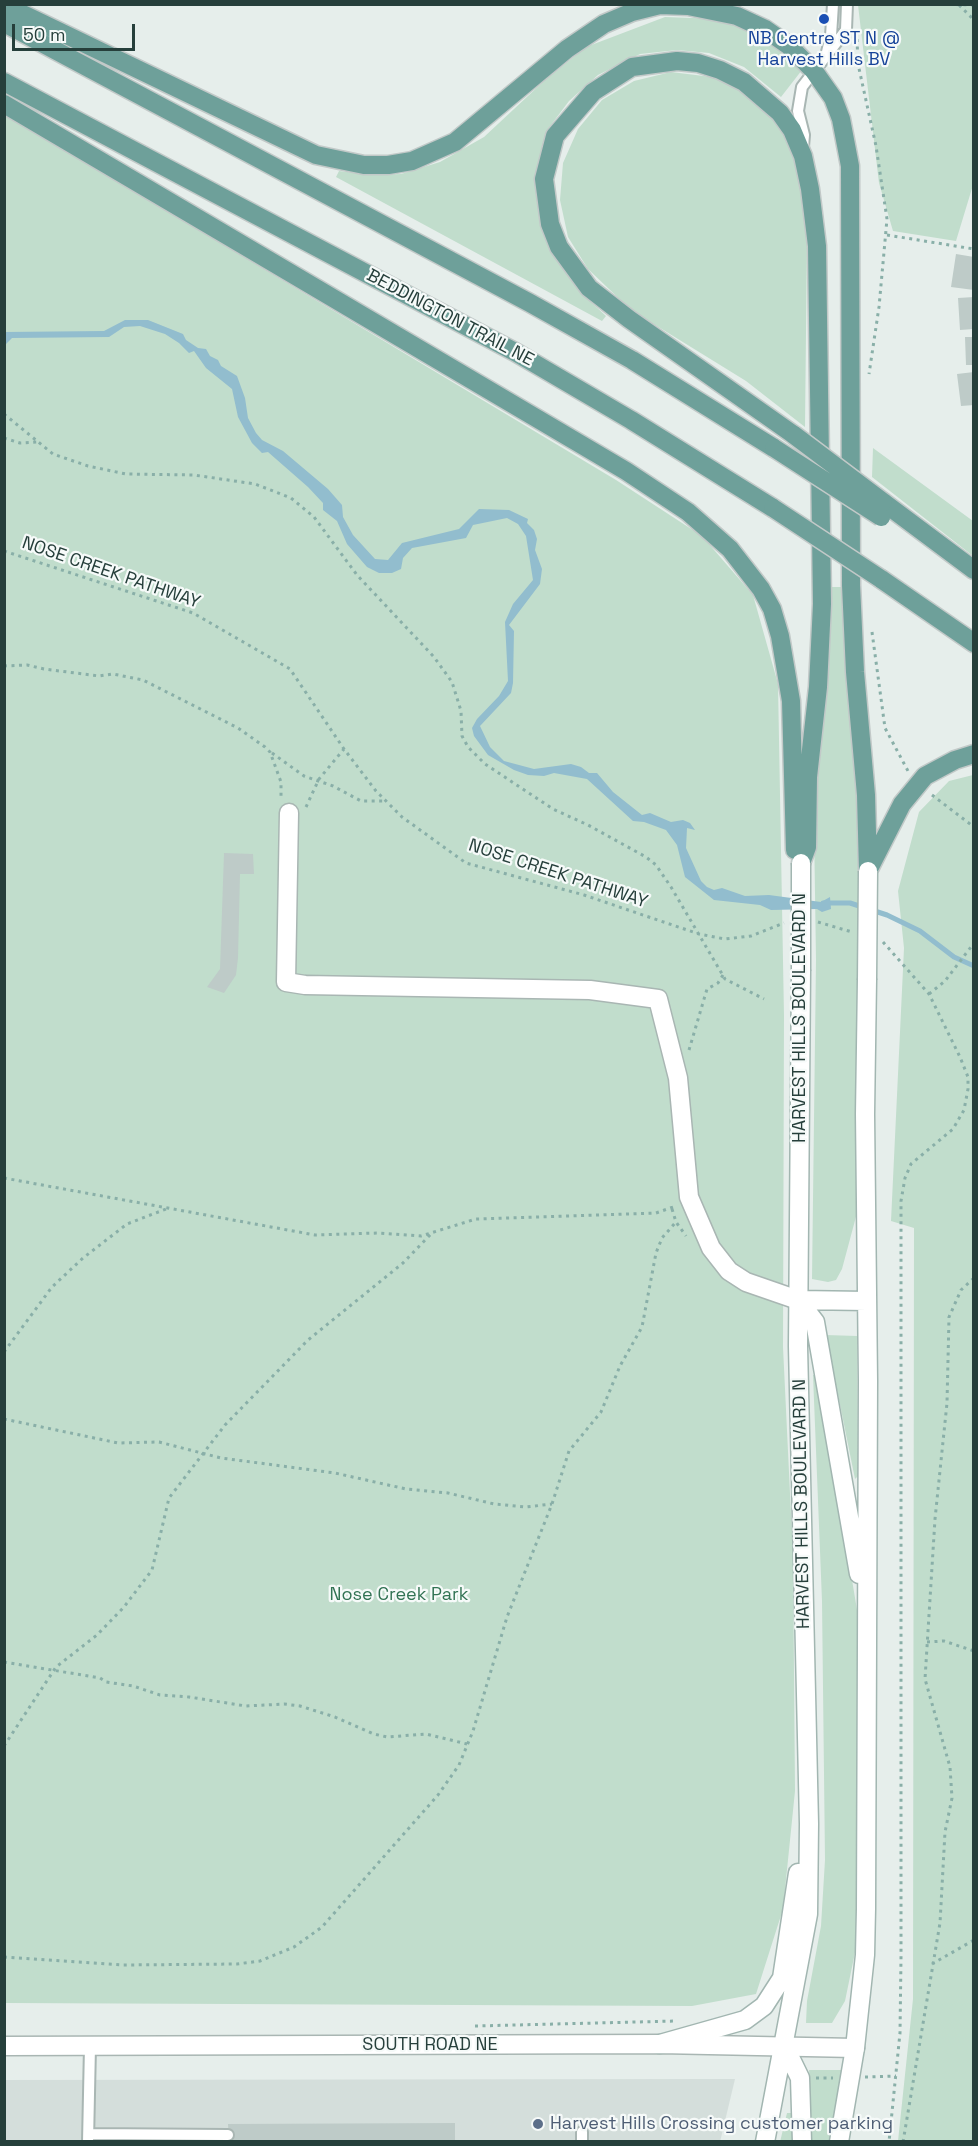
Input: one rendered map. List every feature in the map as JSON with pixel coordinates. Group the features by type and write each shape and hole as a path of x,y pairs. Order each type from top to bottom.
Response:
{"main road":[{"path":"4,5 316,155 364,165 388,165 412,161 455,142 567,49 604,24 632,12 660,5 688,6 737,16 765,29 788,45 814,71 833,98 841,119 850,166 851,585 855,672 866,795 868,871 865,1113 867,1301 865,1955 855,2048 839,2142"},
{"path":"4,24 530,303 632,360 774,448 882,509 974,570"},
{"path":"801,863 807,847 808,777 818,687 822,604 817,246 810,189 803,156 792,130 780,113 744,82 720,70 698,63 677,61 651,63 612,77 573,113 555,136 544,178 550,224 559,247 589,288 794,435 882,509 974,580"},
{"name":"BEDDINGTON TRAIL NE","path":"4,82 515,352 641,426 773,508 974,643"},
{"path":"4,104 626,471 688,512 730,549 761,589 780,636 791,701 795,852 801,863"},
{"path":"868,871 902,804 925,776 955,760 974,754"},
{"path":"289,813 286,982 305,985 590,990 658,999 678,1078 689,1197 711,1248 729,1271 746,1282 798,1300 867,1301"},
{"name":"HARVEST HILLS BOULEVARD N","path":"765,2142 808,1914 809,1833 798,1300 801,863"},
{"path":"798,1300 815,1322 867,1627"},
{"path":"660,2044 745,2020 764,2006 774,1993 784,1967 800,1858 809,1833"},
{"name":"SOUTH ROAD NE","path":"4,2046 660,2044 855,2048"},
{"path":"784,2045 801,2078 802,2142"}],"lane":[{"path":"826,57 831,36 833,4"},
{"path":"803,156 804,135 798,111 802,87 846,30 846,4"},
{"path":"90,2046 88,2138 228,2135"}],"path":[{"path":"926,4 974,5"},
{"path":"959,5 974,20"},
{"path":"856,31 858,64 876,146 887,219 869,385"},
{"path":"886,235 974,249"},
{"path":"4,414 53,454 88,466 126,474 194,475 255,484 291,498 314,517 357,574 434,657 452,682 460,711 462,736 468,747 484,764 553,809 588,825 646,857 656,865 723,975 764,999"},
{"path":"4,438 20,443 39,442"},
{"name":"NOSE CREEK PATHWAY","path":"4,551 194,613 290,669 344,749 387,801 402,817 466,862 584,895 699,934 725,939 751,936 789,922"},
{"path":"871,626 885,728 912,778"},
{"path":"4,666 27,665 99,676 113,674 143,680 238,728 304,776 333,786 361,801 387,801"},
{"path":"270,752 281,782 281,813 303,813 318,782 344,749"},
{"path":"928,793 974,827"},
{"path":"809,922 860,934"},
{"path":"878,939 889,947 929,994 968,1077 964,1110 953,1129 911,1164 905,1178 901,1201 901,1958 896,2076 889,2142"},
{"path":"929,994 945,981 972,945"},
{"path":"688,1052 707,989 718,983 723,975"},
{"path":"4,1178 315,1235 378,1233 421,1236 476,1219 656,1212 672,1209 689,1197"},
{"path":"4,1352 52,1287 83,1258 126,1224 167,1208"},
{"path":"4,1957 122,1965 237,1964 260,1961 294,1947 322,1927 438,1795 459,1765 468,1744 507,1617 552,1503 569,1451 601,1412 620,1366 642,1327 656,1253 662,1238 676,1222"},
{"path":"4,1746 53,1672 117,1614 152,1570 169,1498 225,1425 308,1340 403,1263 431,1234"},
{"path":"903,2142 942,1907 945,1832 952,1785 941,1730 925,1679 934,1519 947,1403 949,1317 961,1290 974,1278"},
{"path":"4,1419 118,1443 159,1442 203,1454 335,1473 406,1489 448,1493 494,1503 526,1507 552,1503"},
{"path":"927,1642 944,1641 974,1651"},
{"path":"4,1662 53,1672 100,1678 106,1682 133,1686 160,1695 246,1706 284,1704 300,1706 387,1737 426,1734 468,1744"},
{"path":"932,1964 974,1940"},
{"path":"861,2077 896,2076"},
{"path":"808,2078 839,2078"}],"shaded area":[{"path":"735,2079 720,2142 5,2141 4,2080"}],"green space":[{"path":"858,5 973,5 973,185 956,241 893,231 879,183"},
{"path":"665,17 720,19 764,37 802,70 781,97 744,67 709,53 677,50 640,54 598,75 569,101 548,129 537,177 541,227 580,292 606,316 602,321 336,177 339,171 373,175 401,174 440,162 484,137 544,81 586,47"},
{"path":"671,72 712,77 749,94 778,123 796,161 807,238 805,427 746,381 631,310 588,269 568,237 560,200 563,163 578,129 602,100 634,81"},
{"name":"Nose Creek Park","path":"5,114 616,480 702,536 753,595 778,684 784,1016 783,1347 793,1556 795,1791 783,1909 756,1994 692,2006 5,2003"},
{"path":"873,448 973,521 973,556 872,477"},
{"path":"830,587 842,587 859,805 857,1213 842,1269 836,1280 828,1282 812,1279 816,960 814,826"},
{"path":"973,775 973,2141 898,2141 913,1999 914,1228 891,1221 904,948 898,891 919,812 949,781"},
{"path":"826,1335 857,1336 858,1476 855,1479"},
{"path":"813,1375 818,1375 859,1622 858,1938 845,2001 832,2023 806,2023 807,2001 821,1926 825,1860 822,1601"},
{"path":"809,2070 841,2070 842,2086 829,2141 812,2141"},
{"path":"787,2113 795,2113 795,2141 780,2142"}],"water":[{"path":"125,320 148,320 183,334 186,340 198,348 206,349 221,366 237,376 245,398 248,418 256,433 262,440 283,451 328,489 342,505 343,517 353,535 375,559 388,560 402,543 459,529 479,509 509,510 528,519 527,523 534,530 537,539 535,550 542,569 540,584 509,625 514,631 511,693 480,726 490,747 504,761 534,769 571,764 589,773 597,773 613,792 642,815 650,813 671,822 683,820 690,823 695,830 687,828 686,848 701,881 707,887 714,890 722,888 745,896 769,895 821,902 830,897 831,909 822,912 817,909 771,910 760,905 714,900 685,877 677,845 666,830 644,822 633,821 587,779 554,773 544,776 528,775 488,755 474,736 472,728 477,719 499,696 508,681 505,622 513,604 533,580 526,536 518,524 507,518 473,525 466,538 412,548 403,558 401,569 392,573 379,573 367,567 347,544 337,521 323,510 323,503 308,487 268,452 262,453 252,443 238,417 232,389 206,368 194,351 189,353 165,334 140,326 124,327 109,337 12,338 5,345 5,332 104,331"}],"building":[{"path":"956,254 974,257 974,290 951,287"},
{"path":"974,297 974,329 960,330 958,298"},
{"path":"965,337 974,337 974,365 966,365"},
{"path":"974,372 974,405 961,406 957,374"},
{"path":"224,853 253,854 254,874 240,874 236,975 224,993 207,987 220,969"},
{"path":"455,2123 455,2142 229,2142 228,2124"}],"waterway":[{"path":"823,903 850,903 887,915 920,931 954,957 974,966"}],"place":[{"name":"NB Centre ST N @ Harvest Hills BV","path":"824,19"},
{"name":"Harvest Hills Crossing customer parking","path":"538,2124"}]}
